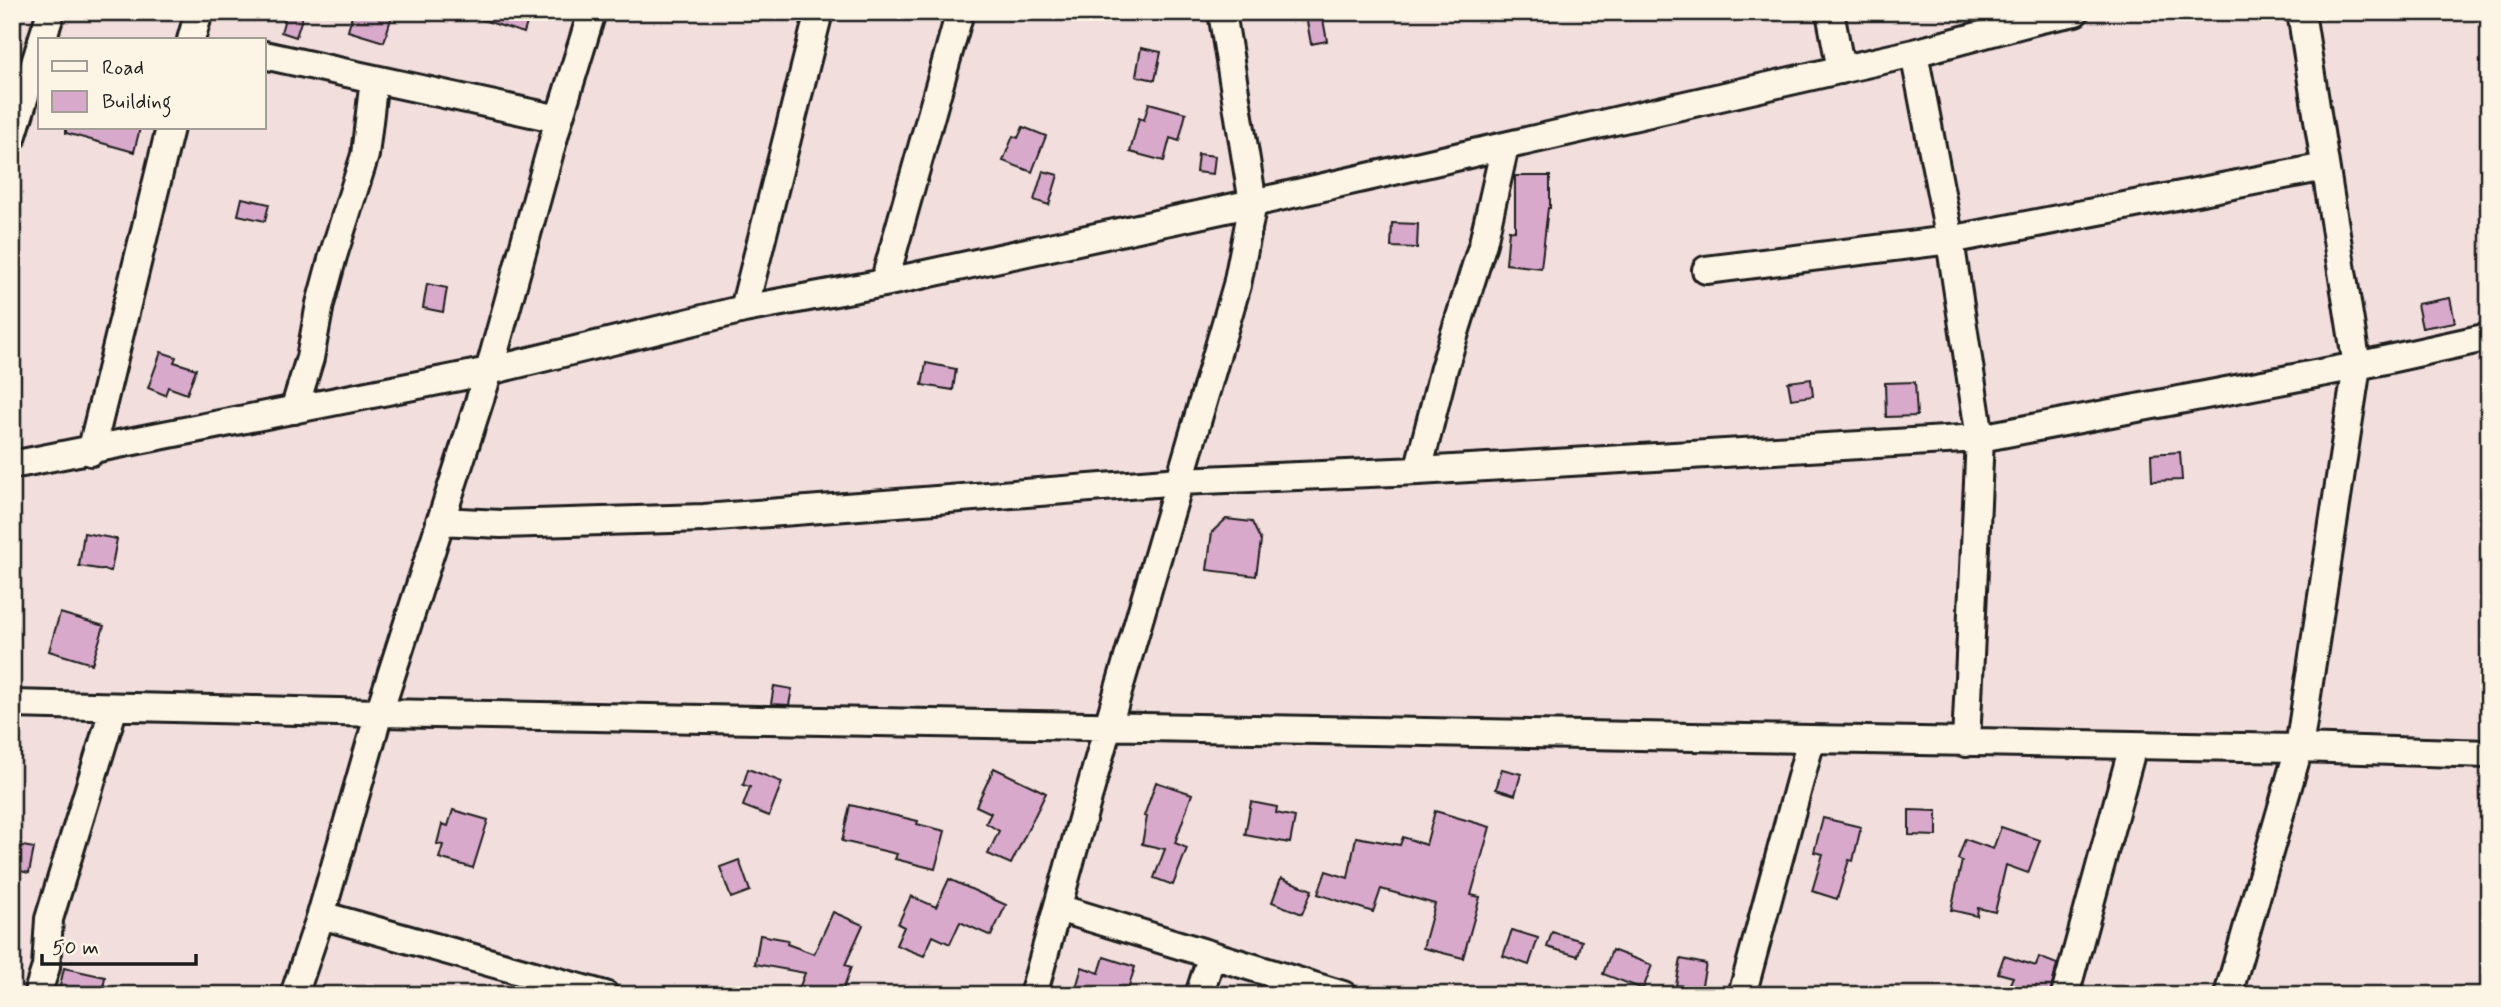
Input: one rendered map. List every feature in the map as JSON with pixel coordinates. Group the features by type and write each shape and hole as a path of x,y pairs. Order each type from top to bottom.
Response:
{"street":[{"path":"43,38 51,12"},
{"path":"194,38 199,12"},
{"path":"294,995 321,915 379,713 489,371 559,119 592,12"},
{"path":"744,309 819,12"},
{"path":"884,283 961,12"},
{"path":"1033,995 1108,726 1237,285 1252,203 1222,12"},
{"path":"1830,12 1841,70"},
{"path":"12,466 489,371 744,309 884,283 1252,203 1841,70 1914,53 2040,16 2075,12"},
{"path":"2228,995 2299,748 2357,366 2301,12"},
{"path":"1914,53 1950,240 1980,438 1966,743"},
{"path":"12,138 38,54"},
{"path":"266,55 559,119"},
{"path":"295,410 310,358 320,304 333,256 365,155 374,79"},
{"path":"91,452 170,130"},
{"path":"1418,471 1444,368 1483,243 1505,146"},
{"path":"1706,270 1950,240 2325,167"},
{"path":"440,521 501,524 704,518 1180,481 1418,471 1980,438 2357,366 2489,337"},
{"path":"12,704 2299,748 2489,754"},
{"path":"37,995 46,967 49,919 114,706"},
{"path":"1742,995 1811,740"},
{"path":"2065,995 2133,746"},
{"path":"1058,908 1343,995"},
{"path":"321,915 605,995"},
{"path":"1199,995 1212,955"}],"building":[{"path":"287,12 304,12 296,37 281,32"},
{"path":"353,12 393,12 384,42 348,31"},
{"path":"470,12 530,12 524,33 470,16"},
{"path":"1322,14 1327,41 1311,44 1306,16"},
{"path":"1141,48 1161,52 1155,80 1136,76"},
{"path":"1149,103 1186,113 1179,141 1170,138 1164,161 1130,152 1139,118 1144,120"},
{"path":"1023,127 1046,136 1032,172 1003,161 1013,136 1018,138"},
{"path":"66,130 140,130 134,152 66,133"},
{"path":"1198,154 1215,156 1213,174 1196,172"},
{"path":"1043,171 1058,175 1049,205 1034,200"},
{"path":"1515,176 1550,176 1550,208 1541,268 1506,264 1509,230 1515,231"},
{"path":"242,198 269,204 265,221 238,215"},
{"path":"1392,223 1418,224 1417,248 1391,247"},
{"path":"427,284 447,288 443,312 423,308"},
{"path":"2450,298 2455,322 2422,328 2417,304"},
{"path":"161,352 176,357 174,362 196,369 187,394 168,387 165,395 148,388"},
{"path":"926,363 956,369 953,390 922,385"},
{"path":"1811,379 1813,396 1791,399 1788,382"},
{"path":"1915,382 1917,416 1886,417 1885,383"},
{"path":"2180,452 2182,480 2152,481 2151,454"},
{"path":"1226,519 1252,522 1261,541 1256,576 1207,570 1212,532"},
{"path":"84,533 117,539 111,571 79,566"},
{"path":"60,613 104,626 92,664 49,651"},
{"path":"774,686 792,689 789,705 771,704"},
{"path":"994,768 1046,793 1011,864 988,854 999,831 986,823 991,813 976,806"},
{"path":"748,769 782,782 769,816 743,806 750,787 743,785"},
{"path":"1502,769 1521,774 1515,795 1496,789"},
{"path":"1156,782 1192,794 1175,843 1187,848 1173,885 1154,878 1165,849 1142,844 1147,817 1144,816"},
{"path":"1251,802 1277,807 1276,813 1295,817 1290,843 1245,835"},
{"path":"850,805 918,821 917,824 945,831 935,869 895,859 897,854 842,841"},
{"path":"453,810 488,820 473,868 439,858 443,845 437,844 442,824 448,826"},
{"path":"1909,810 1937,811 1937,836 1909,835"},
{"path":"1435,811 1490,827 1471,895 1480,897 1463,958 1423,948 1435,904 1381,889 1373,912 1318,894 1326,871 1348,878 1356,837 1400,845 1403,837 1426,845"},
{"path":"1823,818 1861,827 1853,861 1849,860 1837,899 1812,891 1823,854 1814,852"},
{"path":"2001,827 2040,840 2028,873 2006,865 1995,912 1978,908 1977,916 1951,910 1962,861 1958,859 1965,839 1993,849"},
{"path":"12,844 34,848 29,873 12,869"},
{"path":"739,860 750,891 731,898 720,867"},
{"path":"1281,878 1312,890 1302,914 1272,902"},
{"path":"949,879 1006,905 991,936 960,922 950,944 933,936 924,956 896,945 904,927 898,924 911,896 936,907"},
{"path":"833,912 863,925 845,965 851,967 841,995 823,995 800,986 805,973 755,964 760,935 788,940 787,944 814,954"},
{"path":"1512,930 1538,938 1529,965 1503,956"},
{"path":"1552,932 1582,941 1578,956 1547,947"},
{"path":"1612,950 1652,965 1643,989 1603,974"},
{"path":"2004,956 2036,966 2039,957 2057,964 2050,995 2005,995 2013,977 1998,973"},
{"path":"1104,957 1135,967 1126,995 1074,995 1082,967 1099,973"},
{"path":"1681,959 1706,964 1700,995 1679,995 1683,986 1676,985"},
{"path":"64,968 105,977 102,995 58,995"}]}
